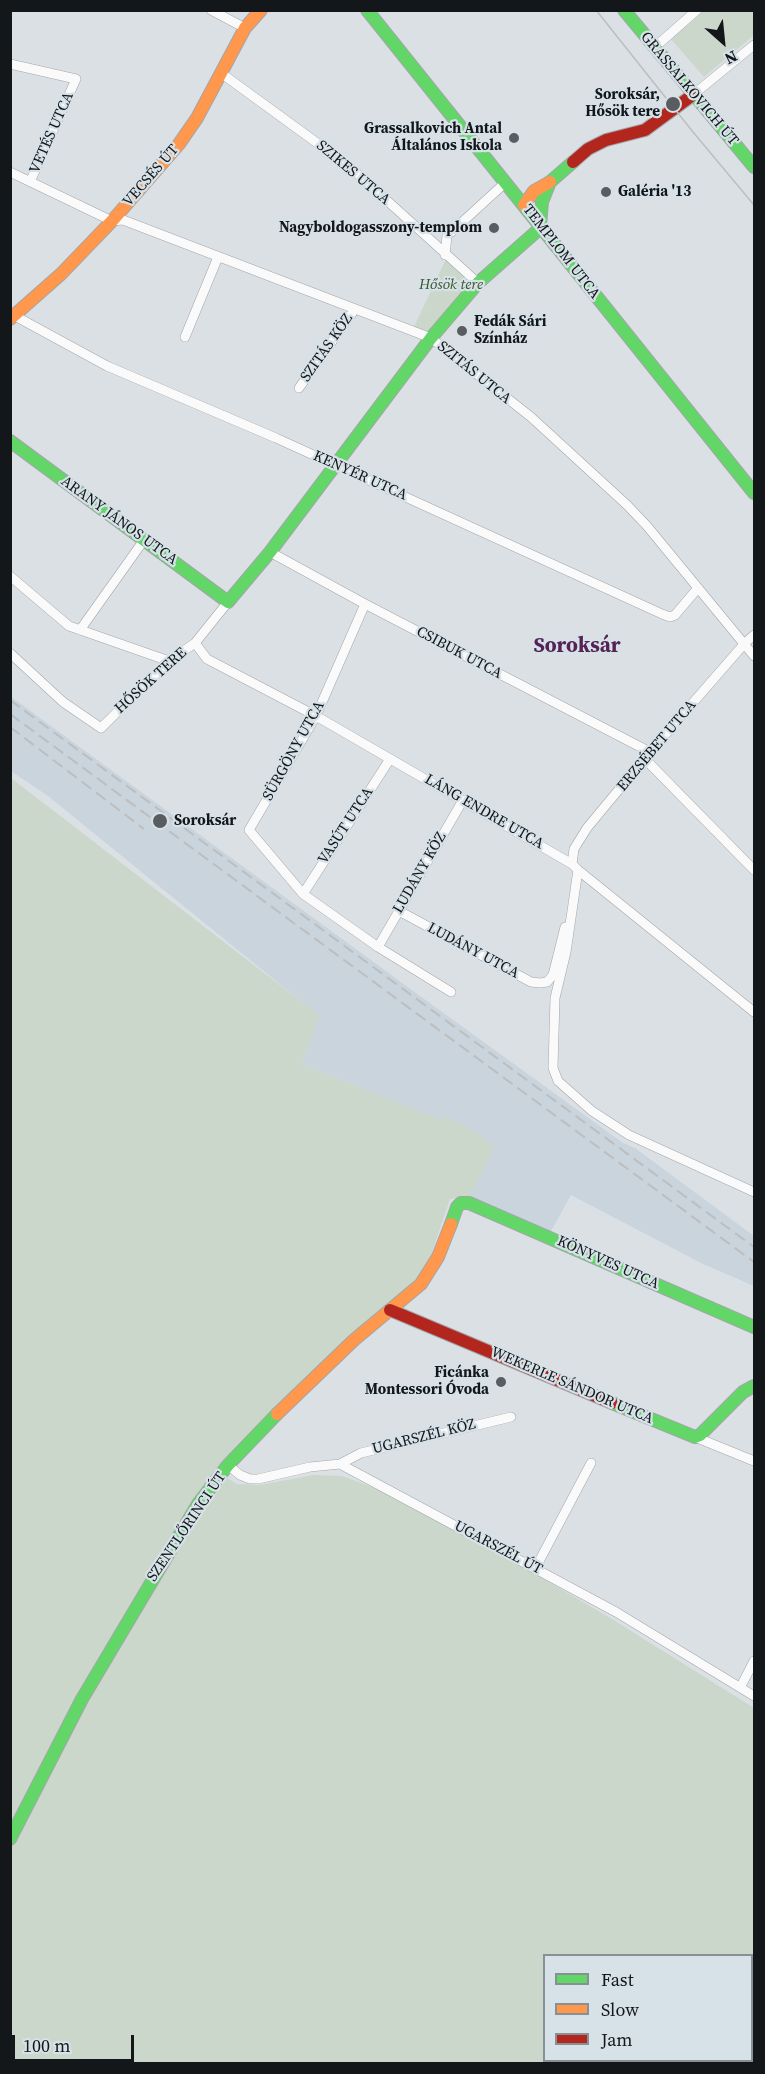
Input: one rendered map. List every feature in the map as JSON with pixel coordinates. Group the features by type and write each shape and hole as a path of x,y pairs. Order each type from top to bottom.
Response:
{"street":[{"path":"211,10 245,28"},
{"name":"VECSÉS ÚT","path":"13,317 61,274 112,221 179,144 197,118 245,28 261,10"},
{"name":"TEMPLOM UTCA","path":"367,10 754,493"},
{"name":"GRASSALKOVICH ÚT","path":"624,10 754,167"},
{"path":"655,47 697,10"},
{"path":"524,205 530,194 550,182 588,149 606,140 645,130 754,45"},
{"name":"VETÉS UTCA","path":"10,64 76,79 30,182"},
{"name":"SZIKES UTCA","path":"221,74 350,167 478,283"},
{"name":"SZITÁS UTCA","path":"10,172 112,221 123,220 431,338 531,417 614,492 647,526 754,656"},
{"path":"445,255 447,236 506,182"},
{"path":"540,226 542,202 550,182"},
{"name":"HŐSÖK TERE","path":"10,653 63,702 101,728 168,661 195,643 270,552 431,338 478,283 540,226"},
{"path":"185,337 218,257"},
{"name":"SZITÁS KÖZ","path":"300,388 355,309"},
{"name":"KENYÉR UTCA","path":"13,317 107,366 335,465 670,617 675,615 698,588"},
{"name":"ARANY JÁNOS UTCA","path":"10,441 228,602"},
{"path":"80,630 144,540"},
{"name":"CSIBUK UTCA","path":"270,552 647,756 754,870"},
{"path":"10,576 69,626 168,661"},
{"name":"SÜRGÖNY UTCA","path":"303,894 249,830 316,716 365,604"},
{"name":"ERZSÉBET UTCA","path":"754,635 647,756 587,828 574,849 573,913 555,998 553,1068 558,1081 592,1111 622,1131 754,1192"},
{"name":"LÁNG ENDRE UTCA","path":"195,643 207,659 316,716 575,867 754,1012"},
{"name":"VASÚT UTCA","path":"303,894 390,759"},
{"name":"LUDÁNY KÖZ","path":"378,947 463,800"},
{"path":"303,894 378,947 451,992"},
{"name":"LUDÁNY UTCA","path":"399,911 531,982 540,983 547,982 553,975 566,921 573,913"},
{"name":"SZENTLŐRINCI ÚT","path":"10,1839 82,1699 198,1504 228,1466 301,1389 421,1284 431,1270 457,1207 462,1203"},
{"name":"KÖNYVES UTCA","path":"462,1203 469,1203 754,1327"},
{"name":"WEKERLE SÁNDOR UTCA","path":"390,1310 754,1461"},
{"path":"695,1437 700,1435 743,1392 754,1386"},
{"name":"UGARSZÉL KÖZ","path":"340,1464 361,1453 511,1417"},
{"path":"536,1569 591,1463"},
{"path":"228,1466 240,1475 258,1479 309,1467 340,1464"},
{"name":"UGARSZÉL ÚT","path":"340,1464 616,1612 754,1696"},
{"path":"741,1686 754,1660"}],"shaded area":[{"path":"10,696 416,993 623,1143 635,1148 754,1236 754,1286 703,1264 571,1195 550,1233 469,1198 444,1115 442,1121 301,1064 319,1016 48,796 11,771"}],"green space":[{"path":"704,11 754,11 754,35 704,77 671,39"},
{"name":"Hősök tere","path":"446,259 475,284 427,334 413,329"},
{"path":"11,778 320,1016 301,1064 441,1120 444,1115 476,1132 494,1147 469,1198 450,1199 431,1255 417,1281 216,1471 237,1484 259,1485 314,1475 342,1476 412,1502 612,1619 754,1708 754,2063 11,2063"}],"tram line":[{"path":"596,10 754,205"}],"railway":[{"path":"10,700 754,1247"},
{"path":"10,714 754,1262"},
{"path":"10,727 144,829"}],"traffic: fast":[{"path":"367,10 754,493"},
{"path":"624,10 754,167"},
{"path":"10,441 228,602 270,552 431,338 478,283 537,231 540,226 542,202 550,182 573,162"},
{"path":"451,1224 457,1207 461,1203 469,1203 754,1327"},
{"path":"612,1403 695,1437 700,1435 743,1392 754,1386"},
{"path":"10,1839 82,1699 198,1504 228,1465 277,1414"}],"traffic: slow":[{"path":"10,319 61,274 112,221 179,144 197,118 245,28 261,10"},
{"path":"524,205 534,191 550,182"},
{"path":"277,1414 354,1340 421,1284 438,1257 451,1224"}],"traffic: jam":[{"path":"573,162 588,149 606,140 645,130 694,94"},
{"path":"390,1310 612,1403"}],"place":[{"name":"Soroksár, Hősök tere","path":"673,104"},
{"name":"Grassalkovich Antal Általános Iskola","path":"514,138"},
{"name":"Galéria '13","path":"606,192"},
{"name":"Nagyboldogasszony-templom","path":"494,228"},
{"name":"Fedák Sári Színház","path":"462,331"},
{"name":"Soroksár","path":"160,821"},
{"name":"Ficánka Montessori Óvoda","path":"501,1382"}],"district":[{"name":"Soroksár","path":"577,647"}]}
